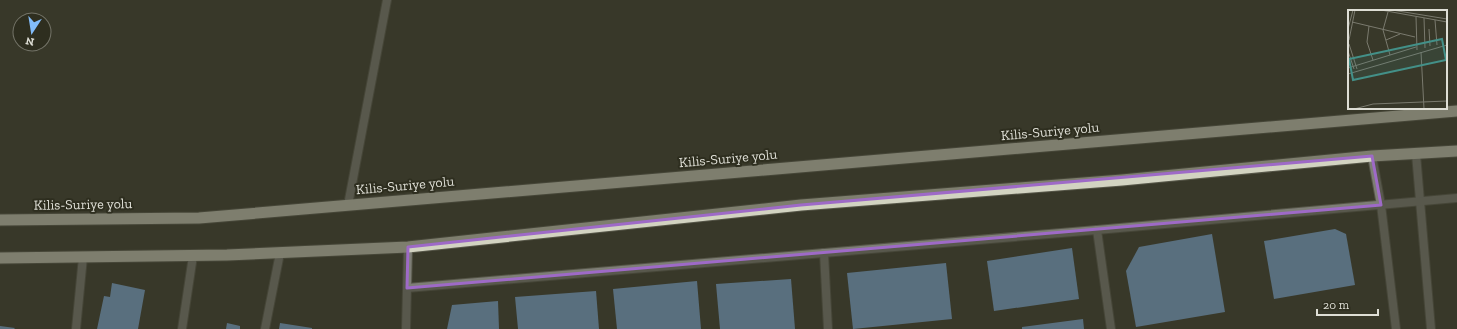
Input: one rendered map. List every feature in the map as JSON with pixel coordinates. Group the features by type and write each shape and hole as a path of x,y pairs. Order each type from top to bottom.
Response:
{"highway":[{"name":"Kilis-Suriye yolu","path":"0,220 199,218 1457,111"},
{"path":"0,258 193,256 408,247 801,206 1122,180 1372,156 1457,151"}],"street":[{"path":"348,205 387,0"},
{"path":"1416,154 1432,329"},
{"path":"1372,156 1381,205 1396,329"},
{"path":"407,288 1098,230 1381,205 1420,200 1457,198"},
{"path":"1098,230 1111,329"},
{"path":"406,329 408,247"},
{"path":"265,329 280,253"},
{"path":"824,253 828,329"},
{"path":"182,329 193,256"},
{"path":"76,329 83,257"}],"highlighted area":[{"path":"1372,156 1381,205 407,288 408,247 801,205"}],"building":[{"path":"1335,229 1346,234 1355,285 1274,299 1264,241"},
{"path":"1212,234 1225,312 1136,327 1126,271 1139,247"},
{"path":"1072,248 1079,299 994,311 987,261"},
{"path":"946,263 952,319 853,329 847,273"},
{"path":"791,279 795,329 720,329 716,284"},
{"path":"697,281 701,329 617,329 613,289"},
{"path":"112,283 145,290 138,329 97,329 104,296 110,297"},
{"path":"596,291 599,329 518,329 515,297"},
{"path":"498,301 499,329 447,329 452,305"},
{"path":"1083,319 1084,329 1022,329 1022,327"},
{"path":"227,323 240,326 240,329 226,329"},
{"path":"280,323 312,328 312,329 279,329"},
{"path":"0,326 15,328 0,329"}]}
